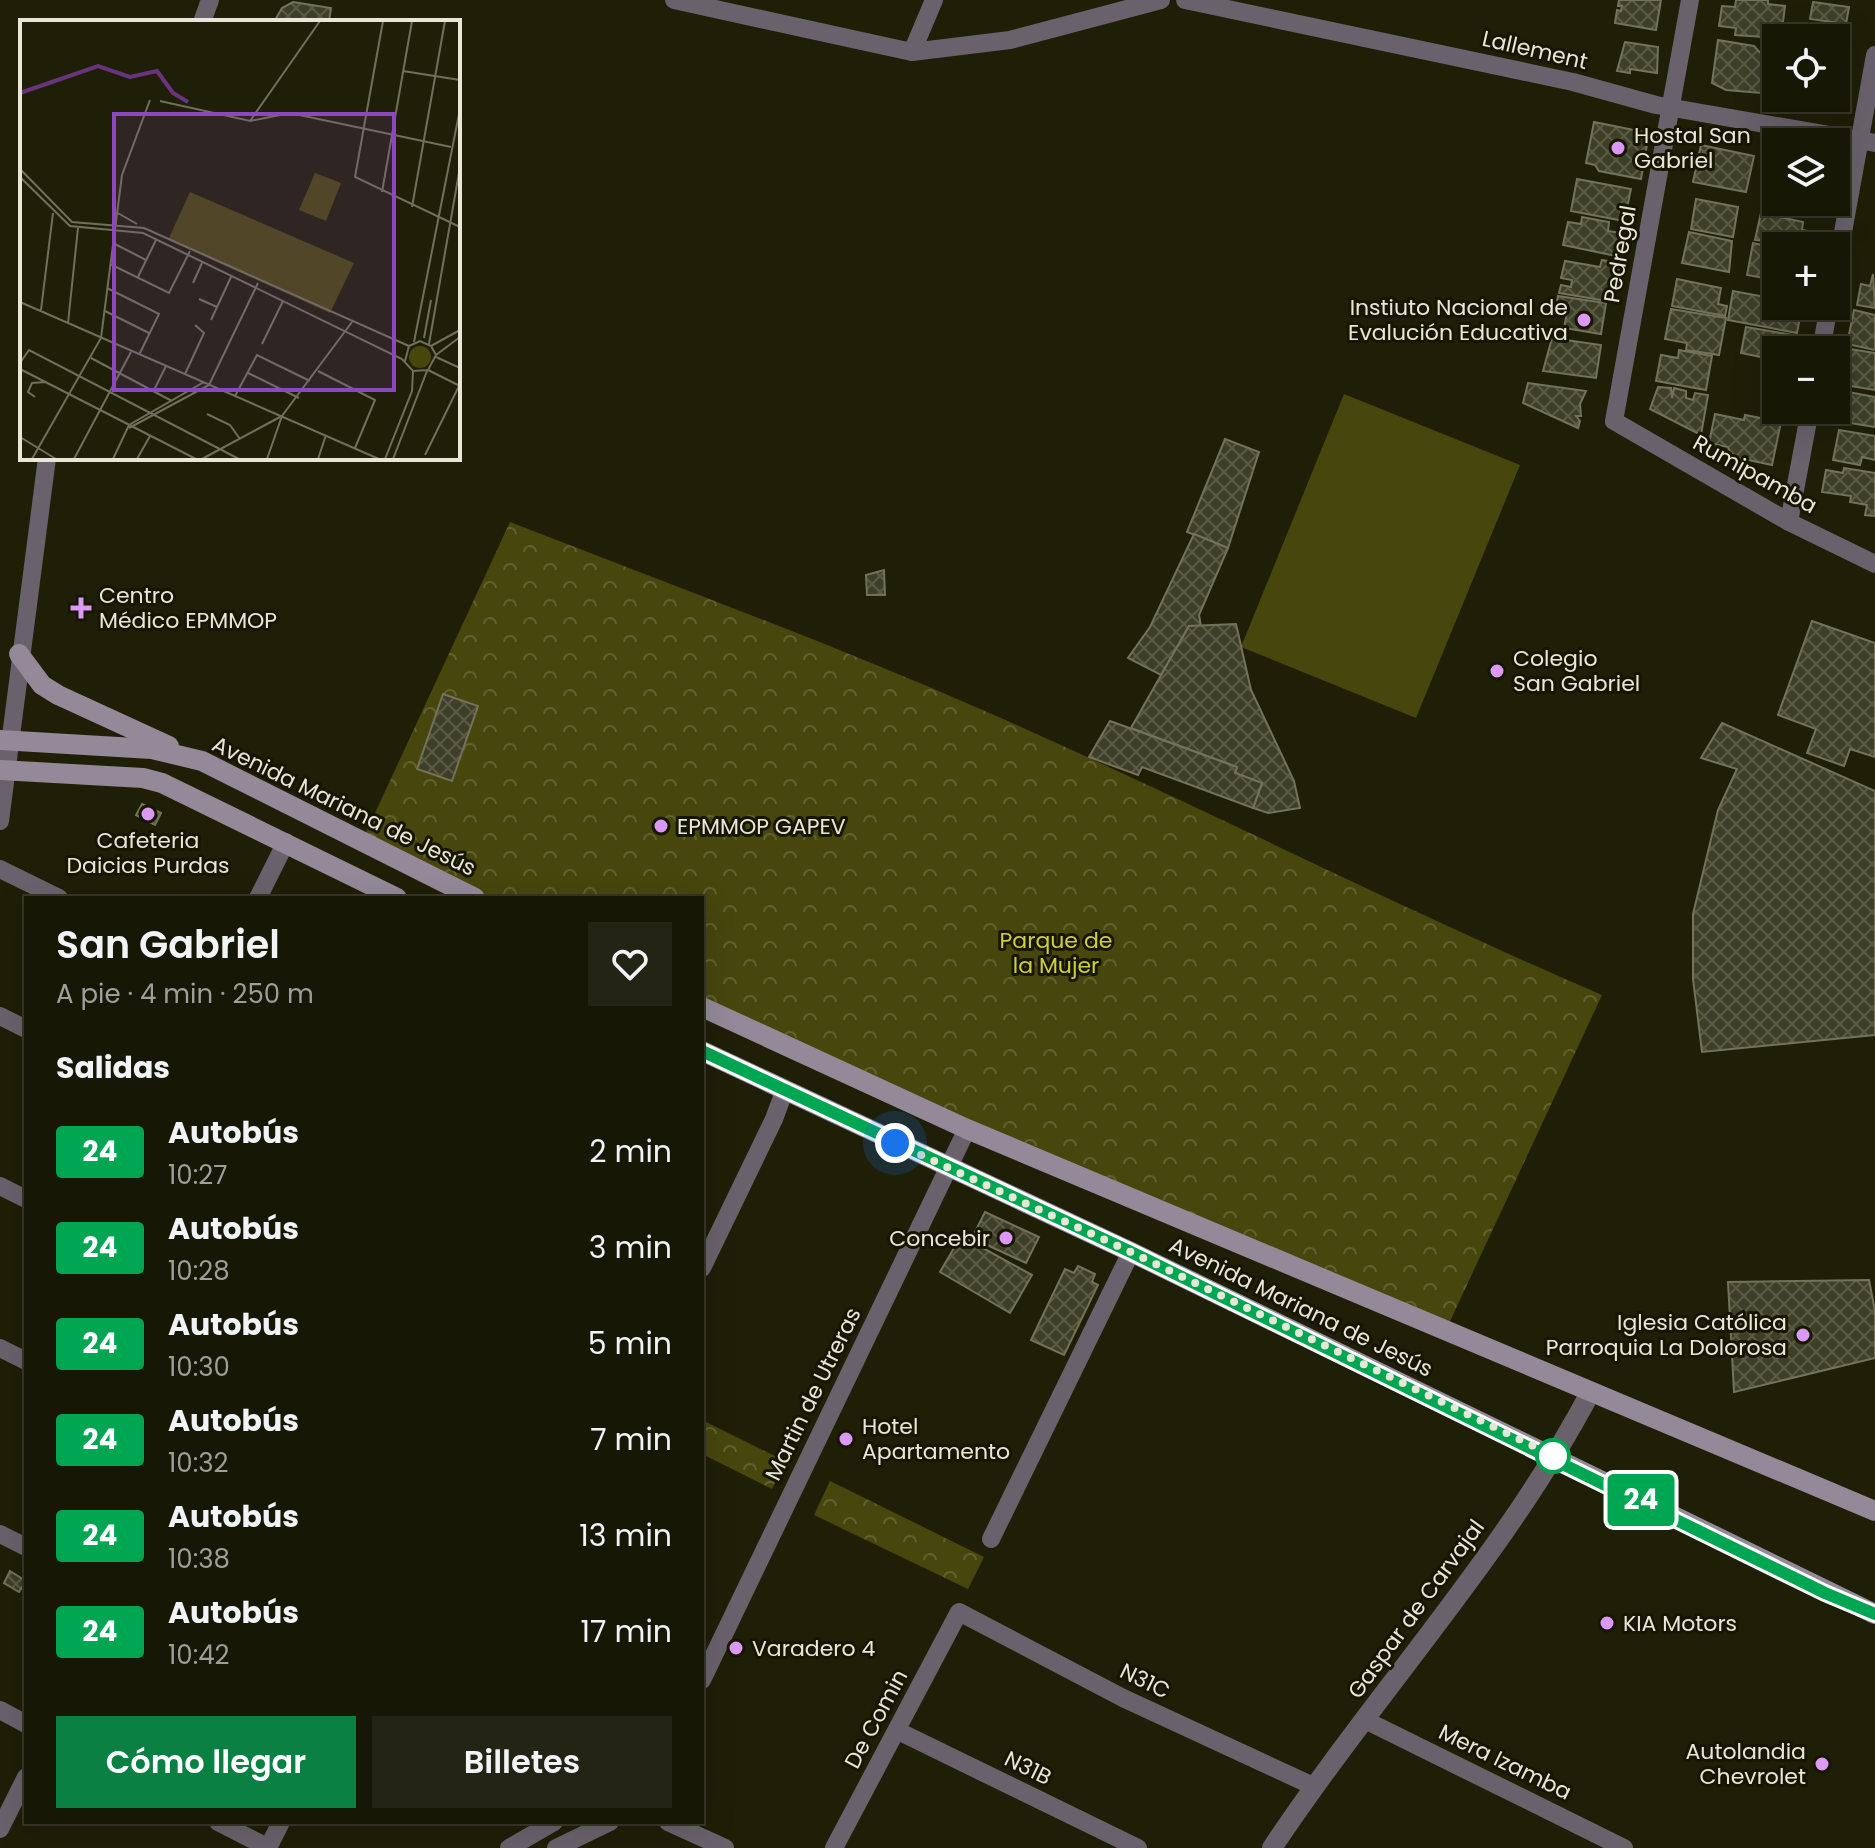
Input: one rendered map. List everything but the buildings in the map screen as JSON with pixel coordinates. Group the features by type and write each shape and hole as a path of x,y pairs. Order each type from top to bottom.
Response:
{"main road":[{"path":"19,654 42,685 58,695 202,761"},
{"name":"Avenida Mariana de Jesús","path":"5,740 152,749 202,761 471,896"},
{"path":"3,770 143,778 162,783 393,896"},
{"name":"Avenida Mariana de Jesús","path":"704,1008 967,1129 1875,1511"},
{"name":"Avenida Mariana de Jesús","path":"704,1052 1131,1252 1556,1457 1825,1593 1875,1614"}],"street":[{"path":"203,20 210,0"},
{"path":"674,0 912,52 1010,40 1161,0"},
{"path":"912,52 934,0"},
{"name":"Lallement","path":"1185,0 1573,82 1671,108 1868,142"},
{"name":"Pedregal","path":"1614,421 1690,0"},
{"path":"1846,232 1868,142 1875,55"},
{"name":"Rumipamba","path":"1614,421 1789,522 1875,564"},
{"path":"1789,522 1807,424"},
{"path":"0,821 5,740 47,460"},
{"path":"259,896 286,842"},
{"path":"0,869 55,896"},
{"path":"0,1016 24,1028"},
{"path":"704,1264 784,1092"},
{"name":"Martin de Utreras","path":"704,1676 967,1129"},
{"path":"0,1186 24,1198"},
{"path":"991,1539 1131,1252"},
{"path":"0,1348 24,1360"},
{"name":"Gaspar de Carvajal","path":"1272,1848 1313,1786 1365,1720 1556,1457 1590,1393"},
{"path":"0,1534 24,1546"},
{"name":"De Comin","path":"834,1848 959,1612"},
{"name":"N31C","path":"959,1612 1123,1698 1313,1786"},
{"path":"0,1710 24,1723"},
{"name":"Mera Izamba","path":"1365,1720 1624,1848"},
{"name":"N31B","path":"898,1731 1138,1848"},
{"path":"0,1829 24,1781"},
{"path":"222,1824 268,1848 280,1824"},
{"path":"509,1848 551,1824"},
{"path":"556,1848 606,1824"},
{"path":"672,1824 725,1848"}],"green space":[{"path":"1344,394 1520,465 1416,718 1241,647"},
{"name":"Parque de la Mujer","path":"510,522 809,638 987,712 1602,995 1445,1332 1119,1193 704,1000 704,896 481,896 362,841"},
{"path":"704,1421 785,1461 772,1489 704,1455"},
{"path":"830,1481 984,1557 968,1589 814,1515"}],"bus line":[{"name":"24","path":"704,1052 1131,1252 1541,1450 1825,1593 1875,1614"}],"place":[{"name":"Hostal San Gabriel","path":"1618,148"},
{"name":"Instiuto Nacional de Evalución Educativa","path":"1584,320"},
{"name":"Centro Médico EPMMOP","path":"81,608"},
{"name":"Colegio San Gabriel","path":"1497,671"},
{"name":"Cafeteria Daicias Purdas","path":"148,814"},
{"name":"EPMMOP GAPEV","path":"661,826"},
{"name":"Concebir","path":"1006,1238"},
{"name":"Iglesia Católica Parroquia La Dolorosa","path":"1803,1335"},
{"name":"Hotel Apartamento","path":"846,1439"},
{"name":"KIA Motors","path":"1607,1623"},
{"name":"Varadero 4","path":"736,1648"},
{"name":"Autolandia Chevrolet","path":"1822,1764"}],"route":[{"path":"895,1143 1131,1252 1556,1457 1553,1456"}]}
